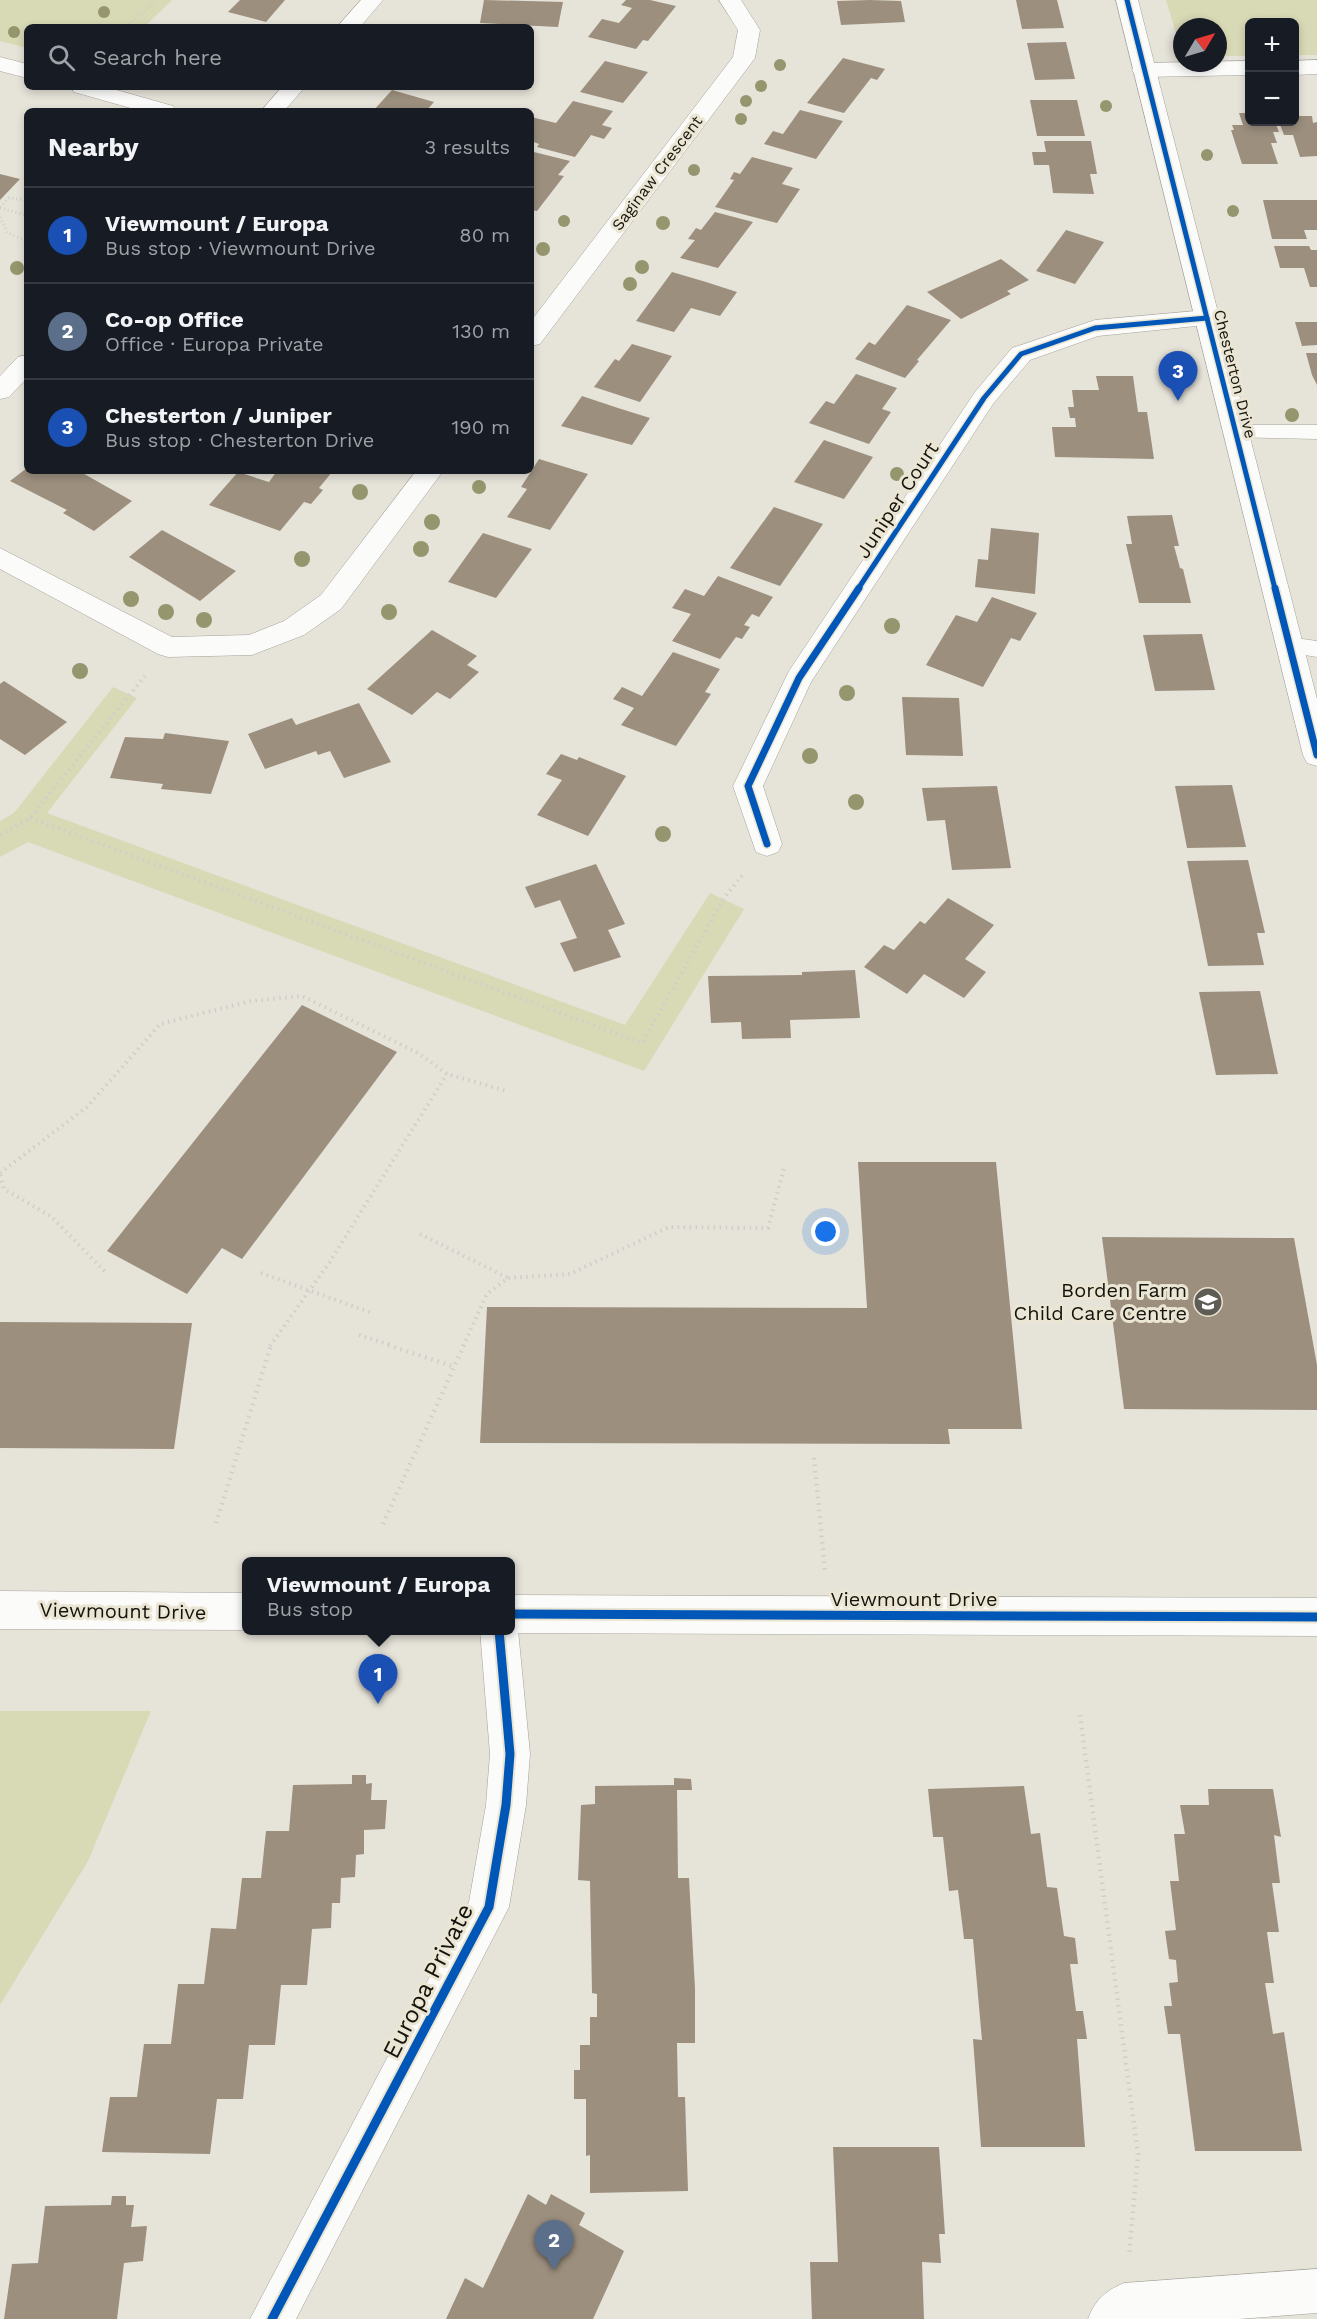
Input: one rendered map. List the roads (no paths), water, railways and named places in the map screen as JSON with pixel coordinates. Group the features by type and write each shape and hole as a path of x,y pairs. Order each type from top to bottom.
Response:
{"street":[{"path":"351,24 372,0"},
{"name":"Saginaw Crescent","path":"534,334 744,58 749,30 730,0"},
{"name":"Chesterton Drive","path":"1127,0 1317,755"},
{"path":"0,64 24,70"},
{"path":"1143,70 1245,68"},
{"path":"1299,68 1317,68"},
{"path":"92,90 155,108"},
{"path":"275,108 291,90"},
{"name":"Juniper Court","path":"767,844 748,786 799,678 984,398 1021,354 1095,328 1208,318"},
{"path":"0,390 24,366"},
{"path":"0,557 168,647 252,645 294,628 331,602 428,474"},
{"name":"Viewmount Drive","path":"0,1610 242,1612"},
{"name":"Viewmount Drive","path":"515,1614 1317,1617"},
{"name":"Europa Private","path":"272,2319 489,1907 506,1804 510,1755 499,1635"},
{"path":"1117,2312 1317,2291"}],"lane":[{"path":"1236,432 1317,432"},
{"path":"1288,645 1317,649"}],"place":[{"name":"Chesterton / Juniper","path":"1178,401"},
{"name":"Borden Farm Child Care Centre","path":"1208,1302"},
{"name":"Viewmount / Europa","path":"378,1704"},
{"name":"Co-op Office","path":"554,2270"}]}
